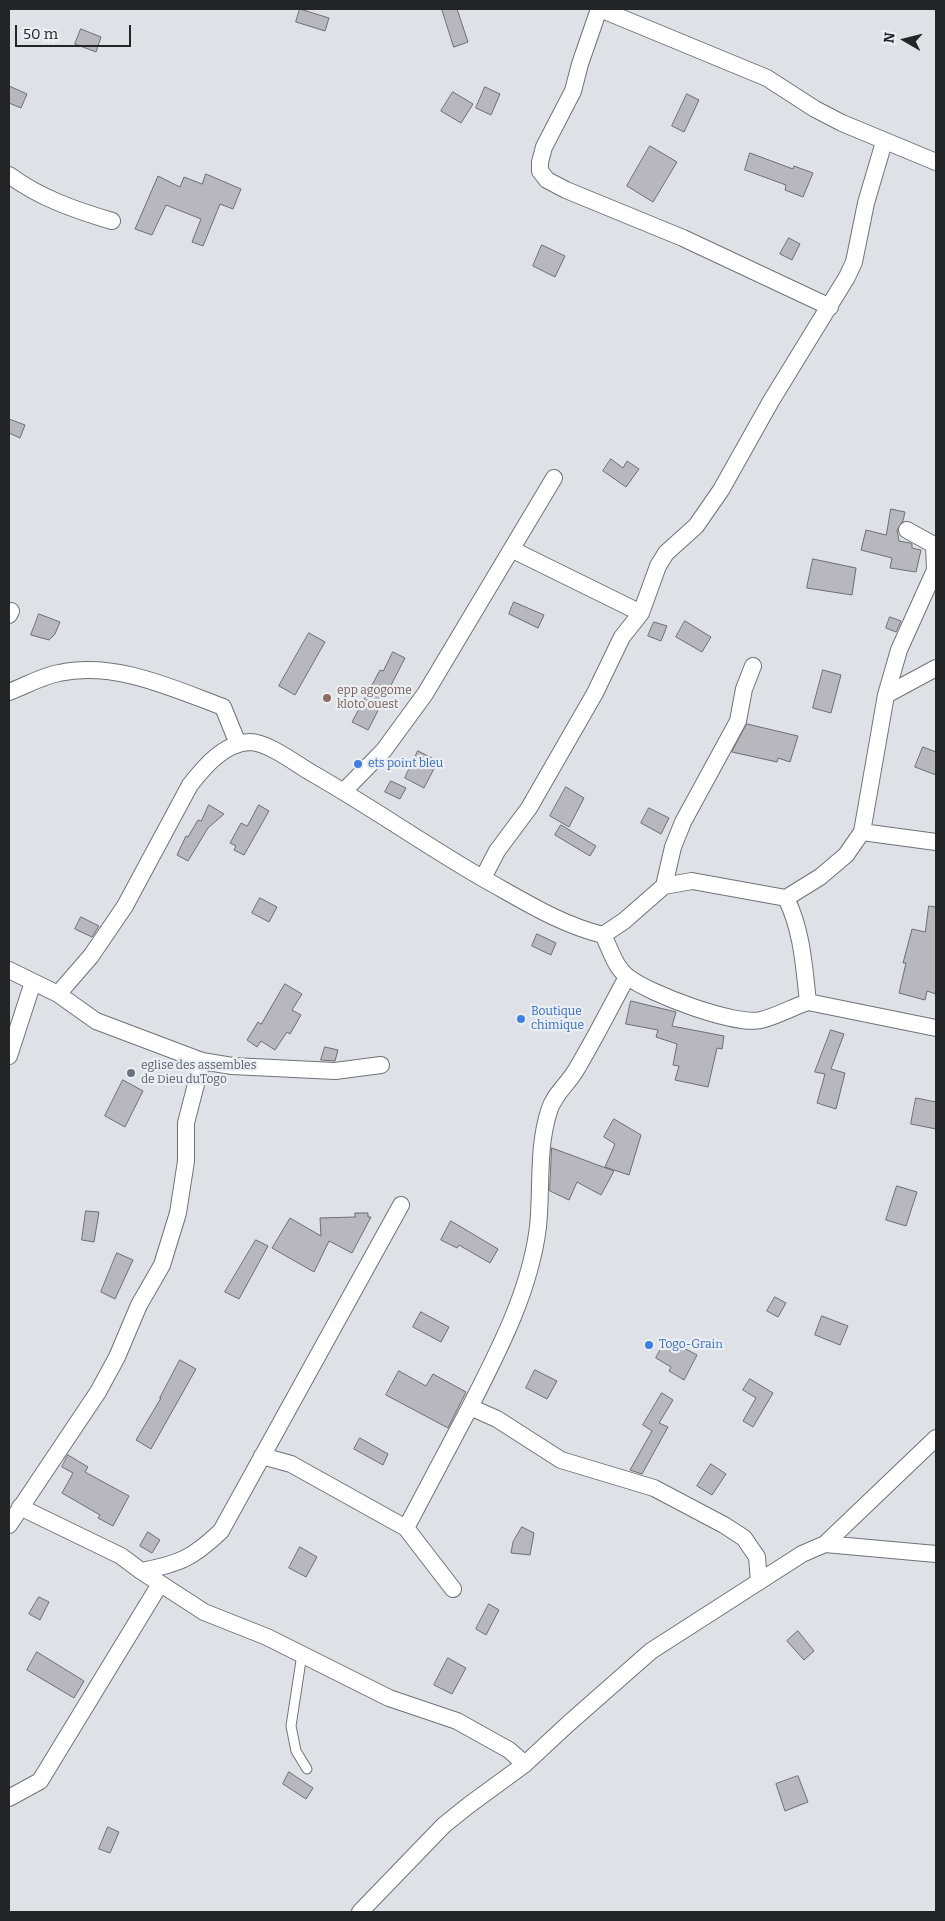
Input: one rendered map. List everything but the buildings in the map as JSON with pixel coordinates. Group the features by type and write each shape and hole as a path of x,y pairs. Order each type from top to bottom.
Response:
{"street":[{"path":"830,306 683,238 566,190 547,180 540,171 541,154 574,91 580,64 600,9 767,78 815,109 884,142 936,162"},
{"path":"484,878 498,851 529,808 595,693 622,637 641,613 658,566 666,554 696,526 721,490 771,401 830,306 854,262 866,203 884,142"},
{"path":"9,176 25,187 56,202 112,221"},
{"path":"344,791 384,750 425,694 513,550 554,478"},
{"path":"58,994 91,956 125,906 190,785 204,767 220,754 238,744 251,742 268,748 344,791 454,862 550,916 581,929 603,935 624,921 664,886 692,881 786,898 820,877 846,855 862,832 886,694 899,650 935,570 934,545 907,530"},
{"path":"513,550 641,613"},
{"path":"664,886 673,847 682,822 738,721 744,689 753,666"},
{"path":"886,694 936,668"},
{"path":"9,692 59,673 111,670 175,689 223,707 238,744"},
{"path":"862,832 936,842"},
{"path":"786,898 796,918 808,1002"},
{"path":"603,935 616,964 627,977 656,993 740,1020 760,1020 808,1002 936,1028"},
{"path":"9,970 58,994 96,1022 202,1061 232,1066 268,1066 335,1071 381,1065"},
{"path":"406,1528 498,1351 522,1293 538,1226 539,1174 543,1131 549,1108 575,1072 627,977"},
{"path":"9,1055 33,982"},
{"path":"9,1526 98,1392 117,1357 139,1305 162,1265 178,1213 186,1161 186,1123 202,1061"},
{"path":"142,1571 173,1565 201,1551 221,1531 401,1205"},
{"path":"470,1407 497,1419 561,1460 654,1488 724,1525 744,1538 757,1557 759,1582"},
{"path":"360,1912 444,1825 525,1764 651,1651 802,1554 825,1544 936,1438"},
{"path":"262,1456 291,1464 406,1528 452,1589"},
{"path":"20,1507 121,1556 204,1612 302,1654 389,1698 457,1721 509,1750 525,1764"},
{"path":"825,1544 936,1554"},
{"path":"9,1798 40,1781 160,1584"}],"lane":[{"path":"302,1654 291,1726 296,1751 308,1769"}],"place":[{"name":"epp agogome kloto ouest","path":"327,698"},
{"name":"ets point bleu","path":"358,764"},
{"name":"Boutique chimique","path":"521,1019"},
{"name":"eglise des assembles de Dieu duTogo","path":"131,1073"},
{"name":"Togo-Grain","path":"649,1345"}]}
